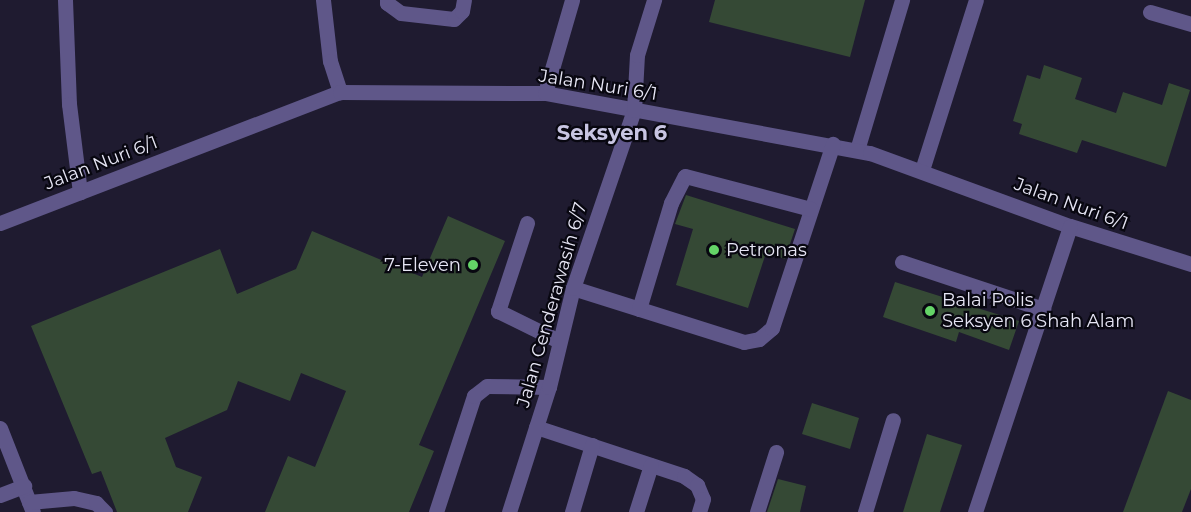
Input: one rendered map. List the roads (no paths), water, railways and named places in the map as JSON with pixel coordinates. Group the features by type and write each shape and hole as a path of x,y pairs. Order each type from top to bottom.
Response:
{"street":[{"path":"65,0 69,104 80,192"},
{"path":"323,0 330,61 340,93"},
{"path":"387,0 387,3 401,13 454,19 462,11 464,0"},
{"path":"544,93 572,0"},
{"name":"Jalan Cenderawasih 6/7","path":"509,512 549,387 558,341 573,288 634,110 637,55 654,0"},
{"path":"857,150 902,0"},
{"path":"922,170 976,0"},
{"path":"1150,12 1191,24"},
{"name":"Jalan Nuri 6/1","path":"0,224 340,93 544,93 857,150 922,170 1070,226 1191,264"},
{"path":"573,288 744,342 759,339 772,328 833,144"},
{"path":"639,309 671,203 685,176 811,209"},
{"path":"526,223 498,311 558,341"},
{"path":"975,512 1070,226"},
{"path":"902,262 1043,309"},
{"path":"436,512 474,396 487,386 549,387"},
{"path":"865,512 893,420"},
{"path":"536,427 684,476 697,485 703,499 699,512"},
{"path":"0,428 31,507 74,498 96,503 105,512"},
{"path":"572,512 592,445"},
{"path":"757,512 776,452"},
{"path":"636,512 651,465"},
{"path":"0,495 24,486"}],"place":[{"name":"Petronas","path":"714,250"},
{"name":"7-Eleven","path":"473,265"},
{"name":"Balai Polis Seksyen 6 Shah Alam","path":"930,311"}],"district":[{"name":"Seksyen 6","path":"612,133"}]}
